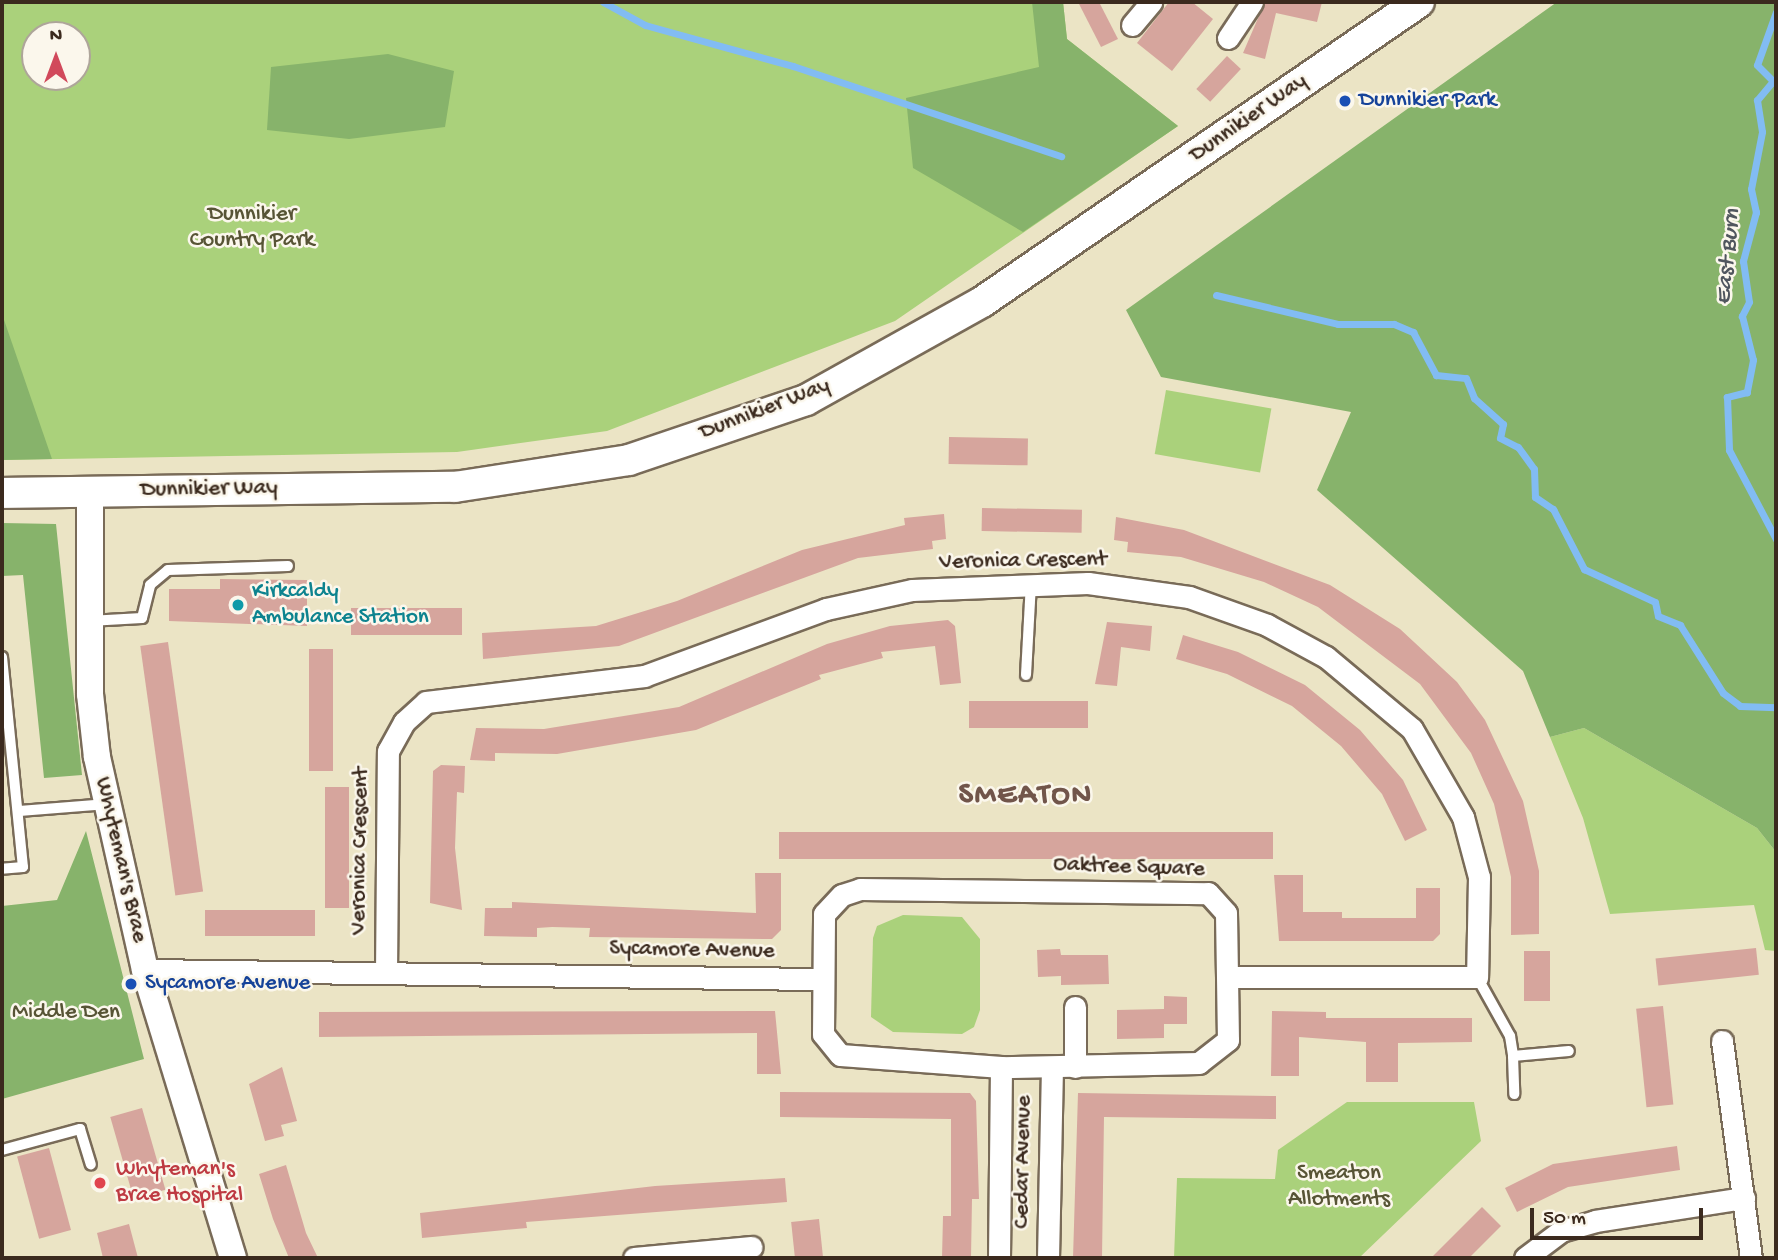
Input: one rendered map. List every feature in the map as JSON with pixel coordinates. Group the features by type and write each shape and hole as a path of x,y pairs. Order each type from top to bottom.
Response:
{"main road":[{"name":"Dunnikier Way","path":"2,493 455,487 629,460 806,400 982,302 1419,2"}],"street":[{"path":"1132,25 1151,2"},
{"path":"1228,38 1252,2"},
{"name":"Whyteman's Brae","path":"90,492 90,694 106,804 145,970 233,1258"},
{"name":"Veronica Crescent","path":"386,973 388,751 404,722 426,702 644,676 826,609 912,590 1088,583 1189,597 1267,625 1326,657 1412,729 1463,817 1479,877 1477,977"},
{"name":"Oaktree Square","path":"860,889 1208,893 1226,914 1228,1040 1211,1058 1075,1067 1001,1067 840,1055 823,1034 819,979 824,914 842,895 860,889"},
{"name":"Sycamore Avenue","path":"145,970 819,979"},
{"path":"1228,977 1477,977"},
{"path":"1075,1007 1075,1067"},
{"path":"1722,1041 1751,1258"},
{"name":"Cedar Avenue","path":"999,1258 1001,1067"},
{"name":"Cedar Avenue","path":"1048,1258 1052,1067"},
{"path":"1525,1258 1561,1231 1595,1221 1744,1198"},
{"path":"634,1258 751,1247"}],"lane":[{"path":"89,621 142,618 150,585 168,570 288,566"},
{"path":"1026,675 1031,584"},
{"path":"2,657 23,867 2,869"},
{"path":"18,811 106,804"},
{"path":"1477,977 1510,1036 1514,1094"},
{"path":"1513,1056 1569,1051"},
{"path":"2,1150 80,1129 91,1164"}],"green space":[{"name":"Dunnikier Country Park","path":"2,2 1063,2 1067,39 1178,126 895,321 607,431 457,452 2,460"},
{"path":"1032,2 1063,2 1067,39 1178,126 1023,232 913,168 906,98 1039,67"},
{"path":"1557,2 1776,2 1776,852 1757,828 1584,728 1550,737 1523,671 1317,490 1351,412 1161,377 1126,310"},
{"path":"388,54 454,71 445,127 349,139 267,130 271,67"},
{"path":"2,314 52,459 2,460"},
{"path":"1166,390 1271,409 1260,473 1155,454"},
{"path":"2,523 56,524 82,775 44,778 23,575 2,576"},
{"path":"1584,728 1757,828 1776,852 1776,951 1765,950 1754,905 1610,914 1583,818 1550,737"},
{"name":"Middle Den","path":"86,831 144,1059 2,1099 2,906 57,900"},
{"path":"903,915 962,917 980,939 980,1010 974,1027 962,1034 893,1032 871,1017 873,938 877,926"},
{"name":"Smeaton Allotments","path":"1347,1102 1474,1102 1481,1141 1359,1258 1174,1258 1177,1178 1275,1179 1278,1150"}],"building":[{"path":"1078,2 1099,2 1118,39 1101,47"},
{"path":"1169,2 1192,2 1213,19 1172,71 1137,43"},
{"path":"1265,2 1322,2 1317,22 1276,13 1265,59 1243,53"},
{"path":"1227,56 1241,69 1210,102 1196,89"},
{"path":"949,437 1028,438 1028,465 949,464"},
{"path":"982,508 1082,510 1082,533 982,531"},
{"path":"944,514 946,539 932,541 933,549 858,558 619,646 483,659 482,633 596,626 677,601 802,550 905,525 904,518"},
{"path":"1116,517 1184,530 1330,585 1400,629 1457,682 1485,720 1523,801 1539,871 1539,934 1511,935 1511,877 1494,804 1471,753 1420,684 1318,607 1264,582 1181,557 1127,552 1128,542 1114,540"},
{"name":"Kirkcaldy Ambulance Station","path":"220,579 307,580 307,626 169,621 169,589 220,589"},
{"path":"351,608 462,608 462,635 351,635"},
{"path":"948,620 955,626 961,683 940,685 935,646 881,652 883,658 819,675 821,679 696,730 557,754 495,753 495,761 470,760 476,728 544,729 679,707 827,644 890,626"},
{"path":"1107,622 1152,626 1150,651 1121,647 1117,686 1095,684"},
{"path":"1183,635 1238,652 1305,685 1360,730 1403,780 1427,830 1405,841 1382,794 1341,746 1292,706 1227,674 1176,659"},
{"path":"168,642 203,892 175,895 140,646"},
{"path":"309,649 333,649 333,771 309,771"},
{"path":"969,701 1088,701 1088,728 969,728"},
{"path":"441,765 465,766 464,793 457,792 455,848 462,910 430,903 433,771"},
{"path":"325,787 349,787 349,908 325,908"},
{"path":"779,832 1273,832 1273,859 779,859"},
{"path":"755,873 781,873 781,930 772,939 589,937 590,928 552,927 537,928 537,937 484,936 485,908 512,908 512,902 756,913"},
{"path":"1274,875 1303,875 1303,912 1342,912 1342,918 1416,918 1416,888 1440,888 1440,934 1433,941 1279,941"},
{"path":"205,910 315,910 315,936 205,936"},
{"path":"1756,948 1759,975 1658,985 1656,959"},
{"path":"1060,949 1061,955 1108,955 1109,984 1061,985 1061,976 1038,977 1037,950"},
{"path":"1524,951 1550,951 1550,1001 1524,1001"},
{"path":"1164,996 1187,997 1187,1024 1164,1024 1164,1038 1117,1039 1117,1010 1164,1009"},
{"path":"1663,1006 1673,1104 1646,1107 1636,1009"},
{"path":"775,1011 781,1074 757,1074 757,1033 319,1037 319,1012"},
{"path":"1272,1011 1326,1012 1326,1018 1472,1018 1472,1042 1398,1043 1398,1082 1366,1082 1366,1042 1299,1037 1299,1076 1271,1076"},
{"path":"282,1067 297,1121 281,1125 284,1136 265,1141 249,1084"},
{"path":"780,1092 970,1093 976,1101 979,1199 972,1199 971,1258 942,1258 943,1216 951,1216 951,1119 780,1117"},
{"path":"1078,1093 1276,1096 1276,1119 1104,1117 1102,1258 1073,1258"},
{"path":"142,1108 165,1190 134,1199 110,1117"},
{"path":"1677,1146 1680,1170 1568,1187 1517,1212 1505,1188 1553,1164"},
{"path":"49,1148 71,1230 39,1239 17,1157"},
{"path":"286,1165 306,1233 318,1258 289,1258 273,1219 259,1174"},
{"path":"785,1178 787,1202 526,1222 527,1228 422,1238 420,1213 655,1186"},
{"path":"1482,1207 1501,1226 1469,1258 1431,1258"},
{"path":"819,1219 823,1258 795,1258 791,1222"},
{"path":"129,1224 138,1258 103,1258 97,1233"}],"waterway":[{"path":"603,2 645,25 793,66 1061,156"},
{"name":"East Burn","path":"1776,12 1757,65 1773,81 1757,100 1762,132 1751,189 1756,212 1743,261 1749,302 1742,316 1753,360 1747,392 1727,397 1729,450 1776,539"},
{"path":"1216,295 1338,324 1394,324 1413,332 1436,375 1466,378 1474,398 1503,424 1500,438 1518,447 1534,469 1535,497 1553,509 1584,569 1655,602 1658,616 1680,625 1723,693 1740,706 1776,707"}],"place":[{"name":"Dunnikier Park","path":"1345,101"},
{"name":"Kirkcaldy Ambulance Station","path":"238,605"},
{"name":"Sycamore Avenue","path":"131,984"},
{"name":"Whyteman's Brae Hospital","path":"100,1183"}],"district":[{"name":"SMEATON","path":"1026,797"}]}
